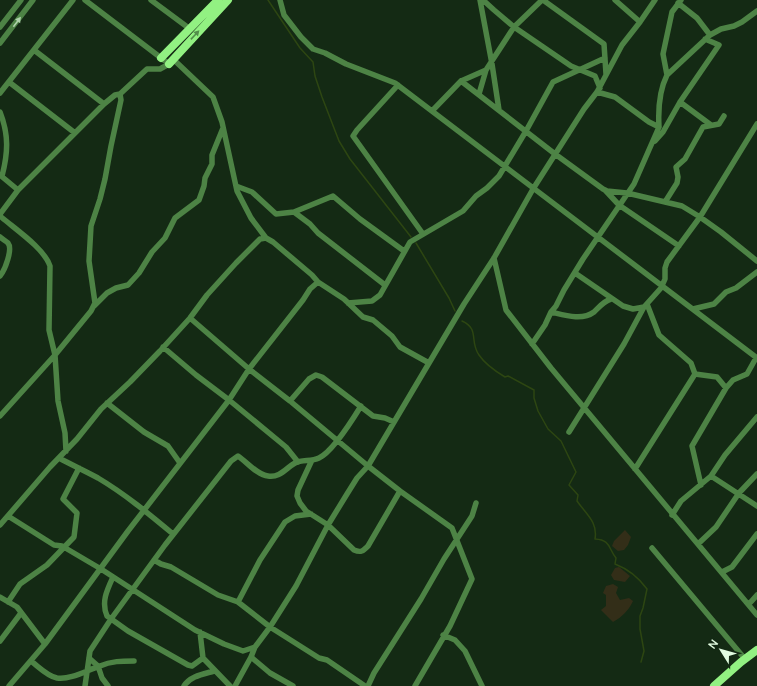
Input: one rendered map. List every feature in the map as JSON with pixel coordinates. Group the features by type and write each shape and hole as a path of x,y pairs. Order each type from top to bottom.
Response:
{"street":[{"path":"0,27 21,0"},
{"path":"0,43 33,0"},
{"path":"0,93 73,0"},
{"path":"85,0 161,58 171,61 213,98 223,128 237,191 251,218 266,238 291,256 318,282 348,303 363,317 373,320 392,336 400,347 429,363"},
{"path":"151,0 190,29"},
{"path":"161,58 217,0"},
{"path":"66,451 65,433 58,401 55,355 48,330 50,266 48,259 0,215 18,190 104,104 115,95 120,94 147,69 160,69 171,61 228,0"},
{"path":"280,0 284,15 301,37 313,49 326,53 346,64 398,85 757,358 747,374 733,380 726,388 692,446 701,484"},
{"path":"480,0 492,62 499,110"},
{"path":"483,0 514,27 571,66 595,76 598,90"},
{"path":"479,94 486,70 514,27 542,0 604,44 606,76"},
{"path":"615,0 640,22"},
{"path":"235,686 251,658 255,647 270,628 296,586 328,526 357,478 368,466 464,304 494,258 533,189 584,109 598,90 622,45 655,0"},
{"path":"667,75 663,54 672,12 680,2 697,18 710,35"},
{"path":"532,344 556,306 564,290 634,184 659,127 658,117 660,99 663,83 667,75 710,35 742,22 757,11"},
{"path":"650,146 662,132 680,102 719,45 705,39"},
{"path":"34,50 104,104"},
{"path":"348,303 372,301 380,295 410,242 463,211 476,196 499,176 553,82 606,58"},
{"path":"432,111 461,81 486,70"},
{"path":"461,81 603,189 619,205 679,246"},
{"path":"9,82 75,133"},
{"path":"398,85 353,136 423,234"},
{"path":"598,90 615,97 649,122 659,127"},
{"path":"0,416 55,355 91,311 95,302 90,261 91,226 105,179 121,100 120,94"},
{"path":"680,102 711,125"},
{"path":"0,112 4,122 7,140 6,158 1,175 18,190"},
{"path":"665,202 677,182 678,177 676,167 678,164 685,159 703,128 719,124 724,116"},
{"path":"569,432 624,344 645,306 653,299 662,286 665,279 665,268 667,262 700,217 757,124"},
{"path":"93,306 116,288 128,285 134,279 152,252 164,238 175,218 199,200 205,178 212,164 212,156 223,128"},
{"path":"236,186 252,192 276,214 294,212 333,196 360,219 404,251"},
{"path":"603,189 682,206 700,217 757,261"},
{"path":"294,212 310,224 318,233 385,285"},
{"path":"0,237 8,243 10,250 3,272 0,276"},
{"path":"0,525 107,403 130,382 190,318 207,295 236,263 260,238 266,238"},
{"path":"494,258 506,310 672,515 750,604 757,615"},
{"path":"693,309 714,304 726,292 736,288 757,272"},
{"path":"575,273 623,306 633,309 645,306"},
{"path":"9,686 45,644 144,510 229,400 249,369 310,289 318,282"},
{"path":"551,312 584,317 592,313 611,298"},
{"path":"645,306 659,335 691,363 695,374"},
{"path":"190,318 249,369 368,466 452,528 472,579 454,616 415,686"},
{"path":"163,347 286,446 298,462"},
{"path":"695,374 717,377 726,388"},
{"path":"635,469 695,374"},
{"path":"290,401 309,378 316,375 322,377 373,416 385,418 394,422"},
{"path":"107,403 144,432 168,446 180,463"},
{"path":"85,686 90,651 132,589 173,534 234,458 238,456 263,475 268,476 280,474 298,462 318,459 338,440 361,406"},
{"path":"672,515 681,501 712,476 725,455 757,417"},
{"path":"59,458 109,485 144,510 173,534"},
{"path":"312,460 298,490 297,496 300,503 306,511 328,526 358,552 363,551 368,546 400,491"},
{"path":"8,602 20,584 47,565 74,537 77,513 63,499 79,468"},
{"path":"698,544 716,526 739,493 757,474"},
{"path":"712,476 757,506"},
{"path":"368,686 374,673 422,599 444,559 472,516 476,504"},
{"path":"238,602 260,560 285,522 295,516 311,514"},
{"path":"8,516 54,544 101,569 200,632 224,644 243,651 255,647"},
{"path":"722,572 732,567 757,534"},
{"path":"652,548 745,659"},
{"path":"154,560 171,567 218,595 238,602 270,628 319,658 327,660 364,686"},
{"path":"113,577 104,596 105,612 107,616 128,631 188,665 195,665 203,658"},
{"path":"750,604 757,595"},
{"path":"0,597 21,613 45,644"},
{"path":"0,641 21,613"},
{"path":"200,632 203,658 230,686"},
{"path":"443,635 454,640 466,651 482,686"},
{"path":"714,686 757,650"},
{"path":"89,658 98,666 102,678 108,686"},
{"path":"251,658 270,673 293,686"},
{"path":"31,661 49,675 58,678 71,676 118,660 134,661"},
{"path":"184,686 187,682 197,676 214,671"}],"shaded area":[{"path":"625,530 631,537 624,550 618,551 612,546 614,541"},
{"path":"619,567 630,576 625,582 614,580 611,575 615,568"},
{"path":"613,584 618,587 616,593 620,600 629,598 633,601 625,613 613,622 601,610 606,606 606,595 603,593 606,586"}],"waterway":[{"path":"268,0 300,48 313,62 315,76 339,141 350,159 411,237"},
{"path":"416,243 449,298 455,311"},
{"path":"462,321 471,328 476,350 487,364 505,377 508,376 534,390 534,398 538,411 548,429 561,441 576,472 569,485 578,495 577,501 593,523 595,528 595,539 607,543 616,558 615,564 633,574 647,589 640,616 640,629 644,651 641,662"}]}
